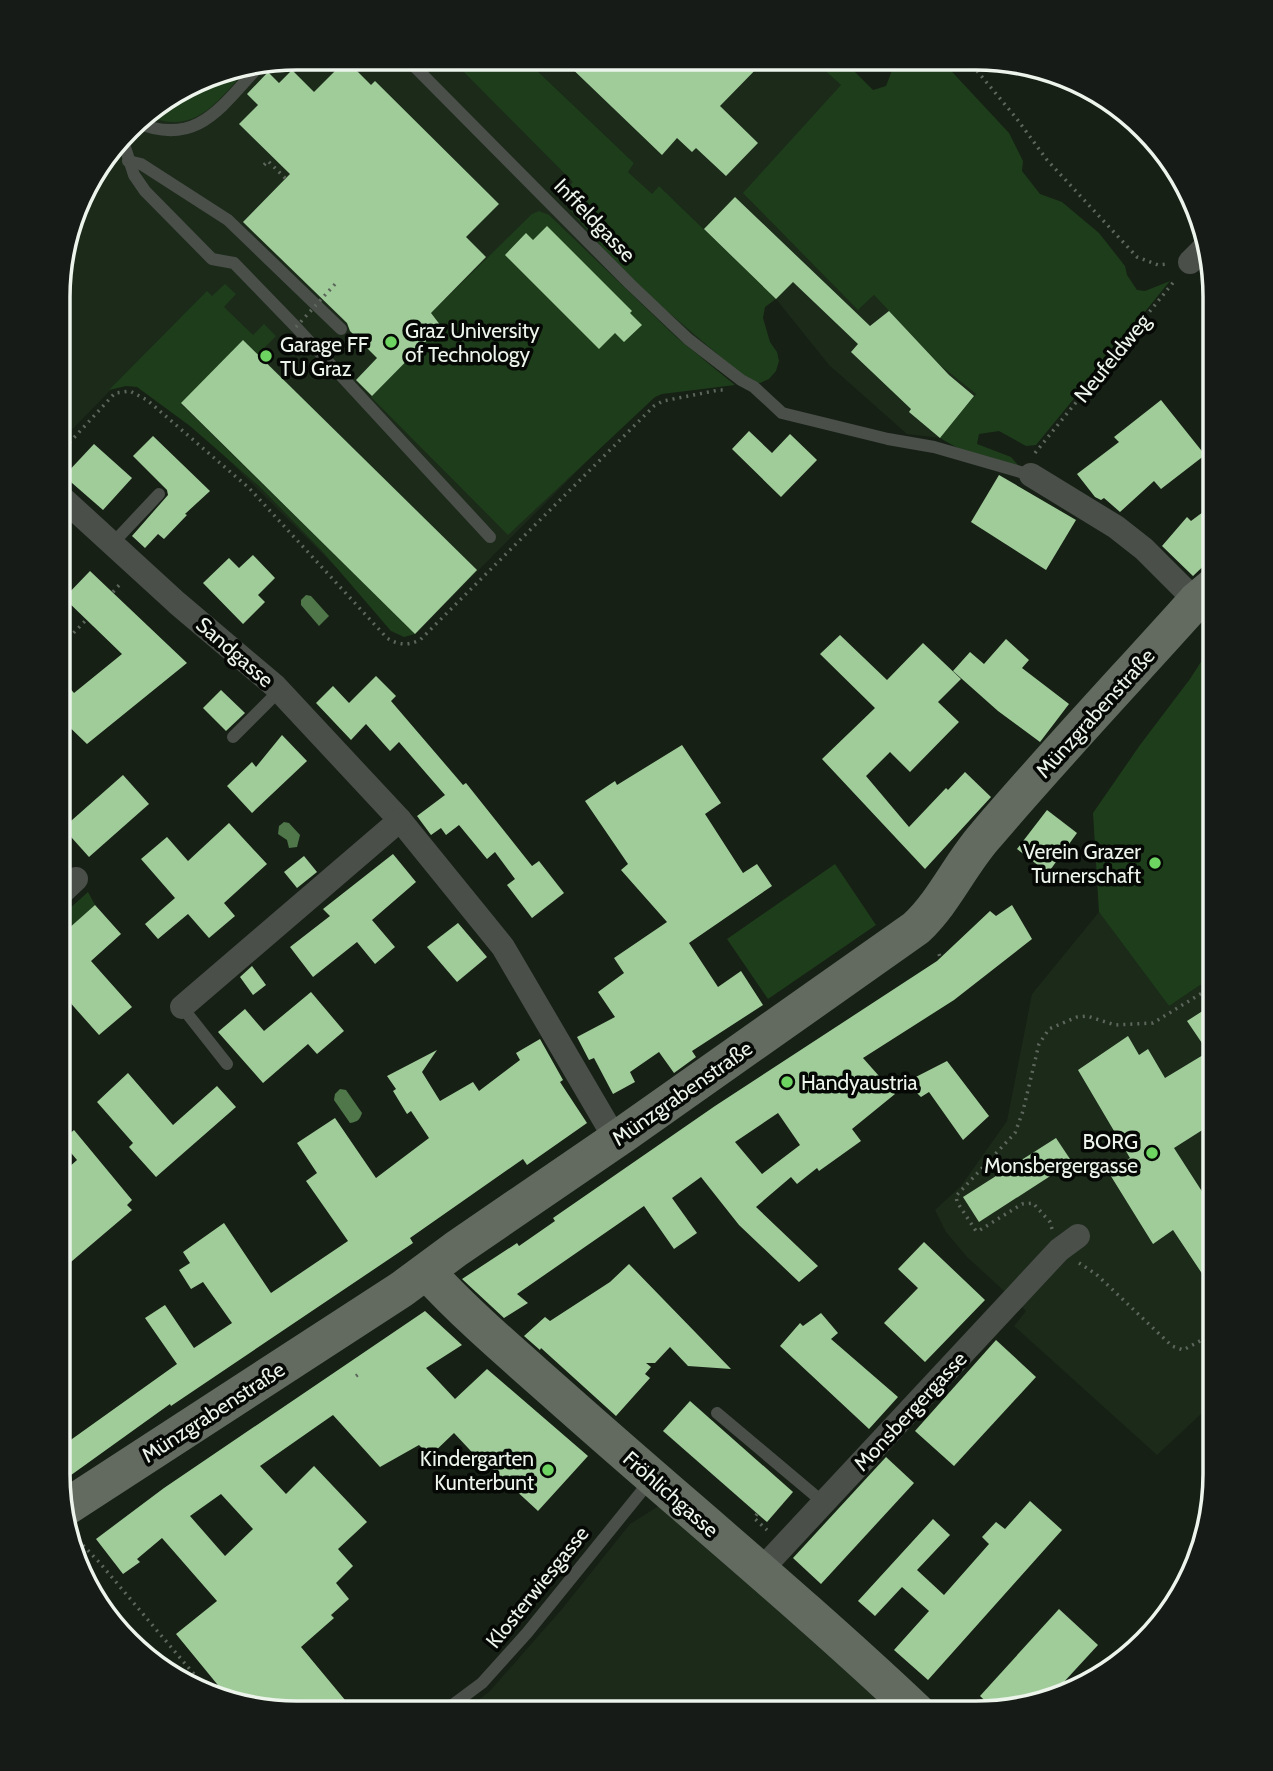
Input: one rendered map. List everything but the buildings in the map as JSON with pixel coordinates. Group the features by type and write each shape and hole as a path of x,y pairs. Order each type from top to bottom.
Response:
{"main road":[{"name":"Münzgrabenstraße","path":"72,1504 427,1272 456,1249 883,952 931,914 979,842 1203,595"},
{"name":"Fröhlichgasse","path":"427,1272 451,1297 905,1701"}],"street":[{"path":"1031,475 1116,527 1203,592"},
{"name":"Sandgasse","path":"70,504 177,603 279,691 400,820 503,947 616,1140"},
{"path":"182,1007 400,820"},
{"name":"Monsbergergasse","path":"760,1571 1069,1243"}],"lane":[{"name":"Inffeldgasse","path":"418,70 688,339 765,397"},
{"path":"146,127 173,132 197,126 250,76"},
{"path":"125,149 134,175 145,191 212,258 234,262 490,537"},
{"path":"128,161 141,164 228,220 341,330"},
{"path":"765,397 782,413 888,439 934,447 1031,475"},
{"path":"113,543 159,494"},
{"path":"233,737 279,691"},
{"path":"182,1007 227,1063"},
{"path":"717,1413 824,1503"},
{"name":"Klosterwiesgasse","path":"458,1701 482,1683 527,1633 653,1478"}],"path":[{"path":"976,70 1047,160 1137,257 1158,265 1197,255"},
{"path":"264,165 268,161 286,179"},
{"name":"Neufeldweg","path":"1031,475 1034,454 1197,255"},
{"path":"296,327 336,283"},
{"path":"70,442 115,393 123,390 136,393 160,410 263,502 387,638 399,644 410,645 420,640 653,406 663,401 719,390 765,397"},
{"path":"70,637 87,619"},
{"path":"1203,992 1153,1023 1115,1025 1087,1016 1077,1017 1049,1029 1038,1044 1023,1111 1015,1133 956,1196 957,1202 976,1231 1022,1204 1033,1203 1096,1274 1172,1346 1183,1350 1203,1339"},
{"path":"757,1514 754,1518 763,1526"},
{"path":"81,1543 197,1678"}],"shaded area":[{"path":"462,70 536,70 634,163 628,172 652,194 659,186 776,299 765,307 763,318 779,361 776,371 769,379 760,383 753,382 737,371 645,292 611,258 558,196 573,182"},
{"name":"Graz University of Technology","path":"506,70 754,319 653,395 415,634 397,628 134,366 70,432 72,267 82,224 93,196 126,147 159,117 196,93 224,82 267,72"},
{"path":"536,70 824,70 841,85 859,309 874,295 941,366 976,394 940,438 907,434 829,365 776,299 659,186 652,195 628,172 634,163"},
{"path":"824,70 853,70 873,90 886,86 892,70 950,70 1009,133 1023,161 1022,171 1040,194 1062,202 1099,233 1125,266 1127,275 1137,290 1145,291 1170,281 1036,445 1026,446 999,431 979,434 977,444 1011,457 1019,466 961,450 940,438 976,394 941,366 874,295 858,310 743,193 841,85"},
{"path":"239,78 207,110 182,121 167,122 156,119 196,93"},
{"path":"539,211 549,215 676,337 735,385 655,397 508,535 371,397 441,326 431,313 532,214"},
{"path":"225,284 236,294 224,307 253,335 264,324 276,336 258,354 243,340 181,404 415,634 404,637 391,631 323,552 259,486 190,426 137,387 126,386 109,390 207,291 212,296"},
{"path":"306,595 311,596 329,616 319,626 301,605 301,600"},
{"name":"Verein Grazer Turnerschaft","path":"1203,659 1203,983 1169,1006 1099,912 1093,813"},
{"path":"284,822 289,823 300,835 297,847 289,848 287,840 278,834 279,826"},
{"path":"835,864 876,925 768,999 727,939"},
{"path":"88,892 95,905 70,927 70,908"},
{"path":"1099,912 1169,1006 1203,983 1203,1412 1157,1455 1014,1326 1026,1311 967,1257 946,1232 935,1210 961,1186 1007,1121 1032,994"},
{"path":"340,1089 346,1090 362,1113 357,1121 350,1123 334,1100"},
{"path":"673,1497 904,1701 477,1701 489,1692 562,1609 630,1524"}],"place":[{"name":"Graz University of Technology","path":"391,342"},
{"name":"Garage FF TU Graz","path":"266,356"},
{"name":"Verein Grazer Turnerschaft","path":"1155,863"},
{"name":"Handyaustria","path":"787,1082"},
{"name":"BORG Monsbergergasse","path":"1152,1153"},
{"name":"Kindergarten Kunterbunt","path":"548,1470"}]}
